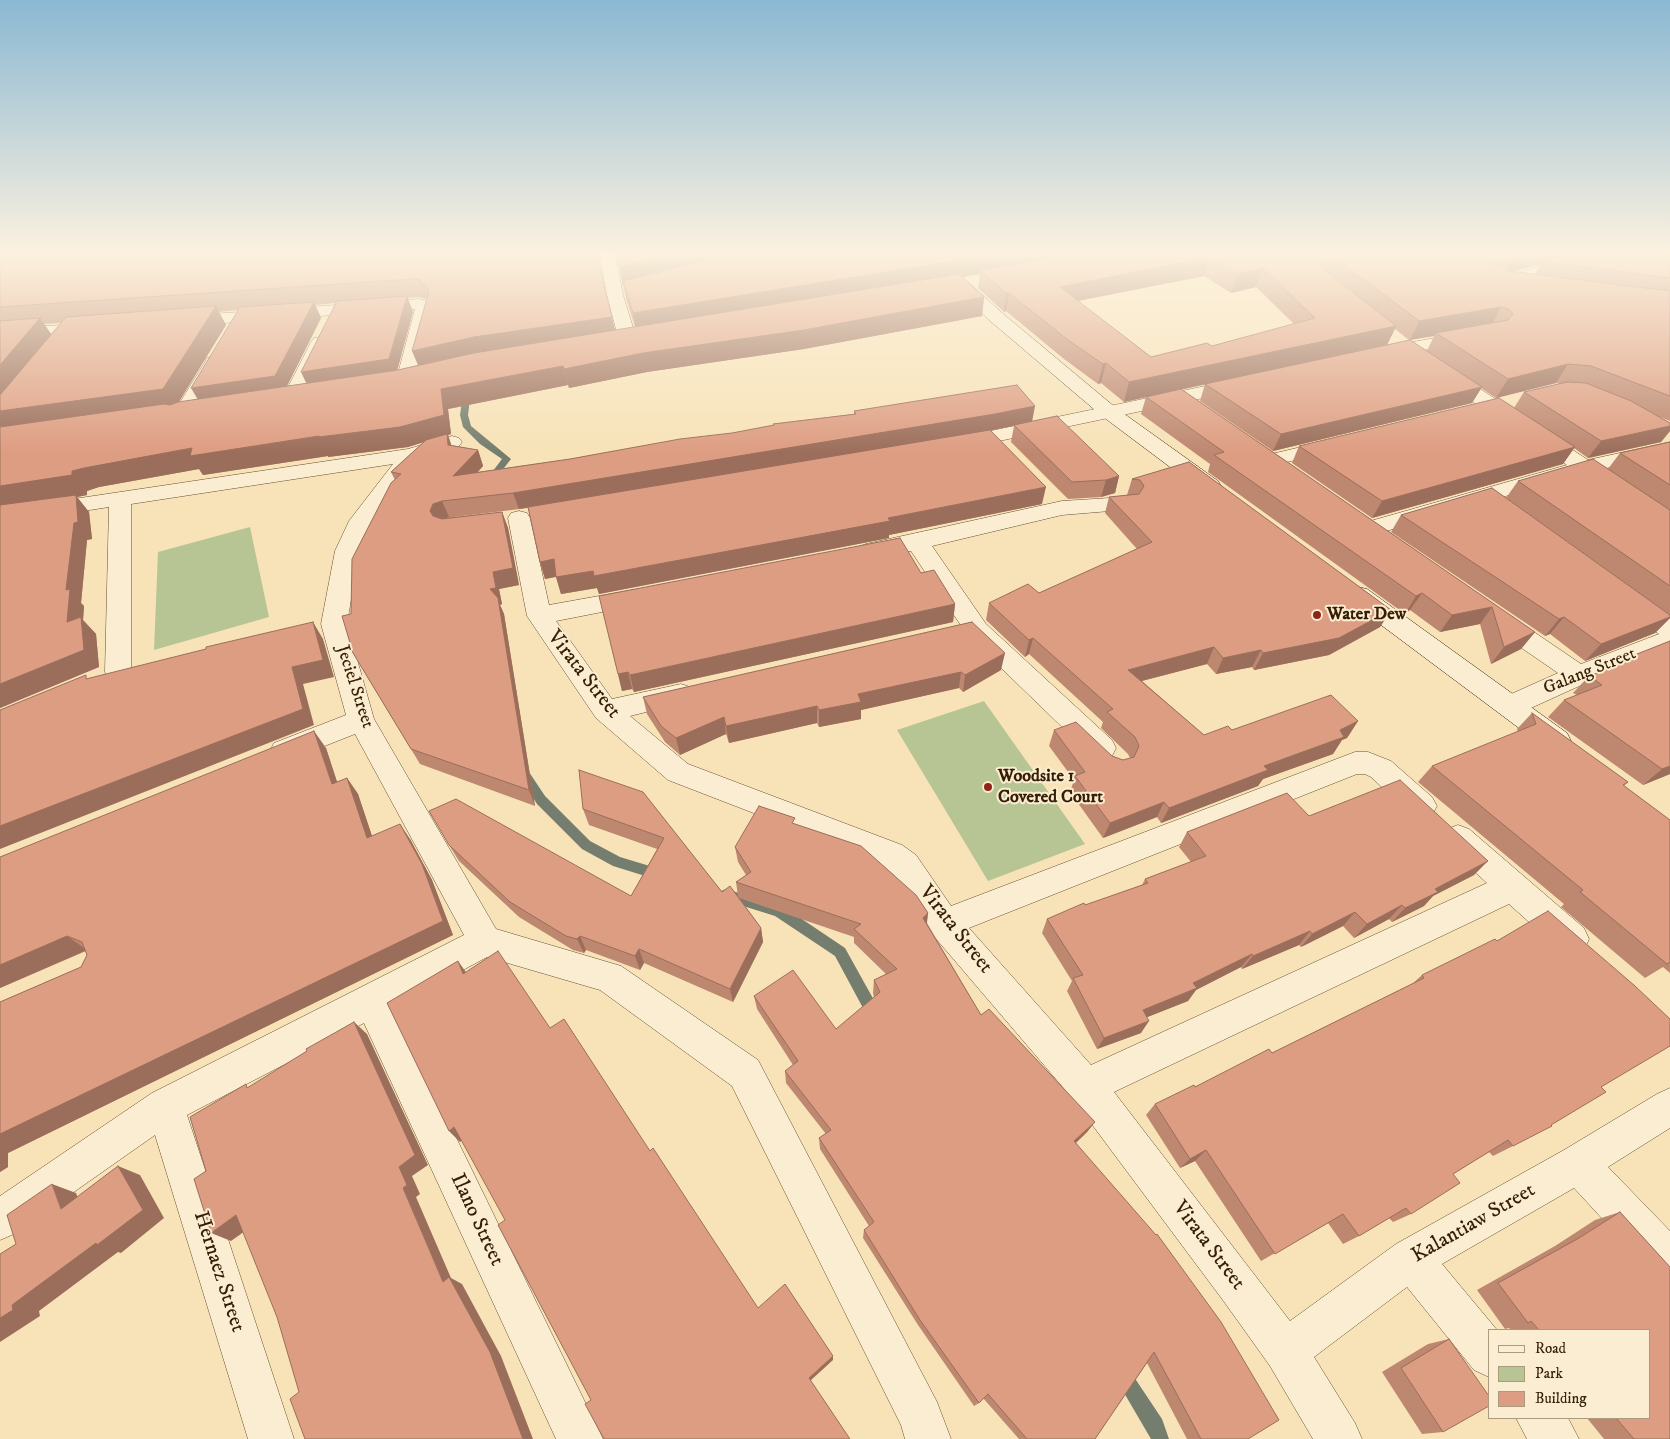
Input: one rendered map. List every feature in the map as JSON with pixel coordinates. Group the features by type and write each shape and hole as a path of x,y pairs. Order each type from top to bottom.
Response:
{"street":[{"path":"166,322 202,319"},
{"path":"232,333 240,319"},
{"path":"292,399 331,319"},
{"path":"405,381 421,319"},
{"path":"622,319 628,340"},
{"path":"1000,319 1110,412 1229,500"},
{"path":"0,334 109,327"},
{"path":"53,352 71,330"},
{"path":"609,343 666,334"},
{"path":"1368,356 1482,334"},
{"path":"1390,336 1405,348 1670,524"},
{"path":"209,412 172,418 222,350"},
{"path":"944,446 1000,445 1110,412 1255,381"},
{"path":"1180,398 1205,415"},
{"path":"1466,414 1521,400"},
{"path":"0,517 411,455 452,442"},
{"path":"1292,476 1262,454 1345,442"},
{"path":"1393,546 1361,523 1484,495 1583,467 1670,448"},
{"name":"Jeciel Street","path":"411,455 376,497 360,521 347,550 324,626 361,720 484,941"},
{"path":"1484,495 1508,513"},
{"path":"120,500 109,675 146,665"},
{"path":"849,555 917,542 1055,501 1126,504"},
{"name":"Virata Street","path":"520,518 539,616 606,711 678,772 876,847 891,854 905,865 944,923 1086,1086 1286,1351 1339,1439"},
{"path":"917,542 974,627 1117,763"},
{"path":"1340,582 1574,753"},
{"path":"1613,588 1670,629"},
{"path":"539,616 655,594"},
{"path":"1482,608 1579,675"},
{"path":"946,634 974,627"},
{"name":"Galang Street","path":"1510,706 1579,675 1670,639"},
{"path":"606,711 703,689"},
{"path":"259,761 361,720"},
{"path":"944,923 1355,763 1368,763 1381,769 1595,959"},
{"path":"1086,1086 1512,887"},
{"path":"0,1220 165,1106 372,1001 484,941 609,977 745,1073 925,1428"},
{"name":"Ilano Street","path":"372,1001 580,1439"},
{"name":"Hernaez Street","path":"165,1106 271,1439"},
{"name":"Kalantiaw Street","path":"1286,1351 1411,1259 1578,1164 1670,1107"},
{"path":"1578,1164 1670,1261"},
{"path":"1411,1259 1488,1354"},
{"path":"1540,1419 1556,1439"}],"green space":[{"path":"250,527 269,617 154,650 158,552"},
{"name":"Woodsite 1 Covered Court","path":"984,701 1085,844 988,881 897,730"}],"building":[{"path":"39,319 0,365 0,321"},
{"path":"64,319 208,319 163,389 0,411 0,395"},
{"path":"233,319 305,319 275,376 191,388"},
{"path":"328,319 400,319 389,359 301,372"},
{"path":"421,319 597,319 474,337 412,351"},
{"path":"682,319 863,319 804,330 643,353 564,369 563,366 441,389 444,415 400,427 319,436 190,456 192,448 84,468 72,471 72,475 0,486 0,427 164,404 170,405 178,402 398,370 474,353"},
{"path":"1042,319 1102,319 1151,357 1207,343 1212,346 1311,319 1387,319 1396,326 1129,382 1106,363 1103,364"},
{"path":"1670,319 1670,396 1591,366 1568,364 1508,379 1436,333 1508,320"},
{"path":"1410,340 1482,387 1281,434 1205,384"},
{"path":"1567,382 1586,383 1631,401 1670,423 1670,426 1601,441 1524,392"},
{"path":"1017,385 1035,406 513,493 442,501 433,504 430,511 433,516 442,519 502,512 513,568 493,572 496,588 490,589 498,598 529,790 411,749 353,653 342,616 351,614 352,559 391,483 401,474 391,472 426,440 447,434 448,445 478,450 453,476 570,459 680,439 732,433 773,424 856,414 854,411"},
{"path":"1181,389 1535,632 1504,647 1492,607 1452,615 1422,593 1416,596 1214,455 1224,452 1146,397"},
{"path":"1499,398 1575,447 1382,501 1299,446"},
{"path":"1057,416 1119,476 1106,480 1072,482 1014,425"},
{"path":"990,430 1046,487 888,518 890,521 594,576 593,571 556,577 554,559 540,562 528,507"},
{"path":"1670,442 1670,485 1620,453"},
{"path":"1593,459 1670,510 1670,586 1518,481"},
{"path":"1189,462 1391,610 1339,638 1263,653 1261,650 1223,658 1214,647 1128,670 1204,735 1228,726 1232,730 1331,695 1358,721 1340,730 1344,737 1264,766 1268,770 1169,808 1164,802 1110,823 1075,776 1085,772 1054,730 1076,722 1112,756 1123,760 1134,757 1139,746 1135,737 1107,712 1113,709 1033,638 1029,640 989,603 1028,584 1039,593 1152,542 1109,497 1139,494 1144,486 1140,480 1132,479"},
{"path":"1492,488 1670,615 1670,617 1601,644 1564,617 1559,619 1401,515"},
{"path":"76,495 78,522 74,523 66,590 70,589 67,622 81,617 84,650 0,684 0,505"},
{"path":"900,538 921,573 934,570 955,604 630,675 628,672 618,674 599,596"},
{"path":"313,622 323,660 292,667 303,709 0,826 0,710 86,675 86,679 206,649 206,647"},
{"path":"972,622 1005,653 965,675 961,672 858,694 861,702 819,710 817,706 726,726 724,717 676,738 661,726 643,697"},
{"path":"1670,641 1670,766 1662,769 1564,700 1602,685 1589,676 1625,662 1622,660"},
{"path":"1532,713 1628,782 1623,785 1670,820 1670,962 1667,964 1580,892 1583,890 1432,766 1536,724"},
{"path":"314,731 332,784 347,778 367,838 400,824 422,864 443,921 0,1134 0,1002 81,967 87,955 82,942 67,936 0,965 0,857"},
{"path":"579,770 643,792 722,892 730,886 761,928 730,989 639,949 635,956 580,936 577,939 566,936 510,902 449,845 429,811 456,799 631,896 664,838 583,809"},
{"path":"1400,780 1488,861 1435,889 1438,892 1405,908 1402,905 1367,924 1355,912 1312,934 1310,931 1253,956 1252,954 1193,983 1197,988 1143,1010 1149,1021 1104,1038 1073,978 1083,975 1047,919 1084,903 1085,905 1148,883 1145,879 1206,856 1187,832 1287,793 1309,816"},
{"path":"759,806 795,818 792,823 861,846 916,895 928,913 923,918 981,1015 989,1009 1095,1122 1074,1141 1157,1234 1221,1322 1279,1420 1248,1439 1201,1439 1154,1352 1095,1439 1027,1439 988,1394 979,1403 920,1320 864,1230 874,1222 819,1138 831,1130 785,1071 798,1061 754,996 793,970 836,1029 880,992 874,980 897,969 854,929 861,924 736,882 751,872 735,847"},
{"path":"1548,911 1635,986 1670,1019 1670,1046 1601,1087 1606,1092 1552,1126 1513,1146 1508,1140 1453,1174 1460,1183 1411,1214 1406,1208 1359,1236 1343,1214 1275,1254 1206,1150 1190,1159 1155,1104 1194,1085 1195,1087 1269,1049 1272,1053 1424,978 1422,975 1495,939 1497,941"},
{"path":"498,951 550,1028 564,1019 650,1151 653,1148 758,1308 785,1284 833,1356 809,1378 850,1439 604,1439 585,1404 591,1400 498,1225 505,1220 454,1127 449,1131 387,1003 458,961 463,974"},
{"path":"354,1022 415,1155 399,1167 407,1185 403,1188 443,1282 449,1277 490,1352 523,1439 305,1439 290,1399 299,1392 277,1317 236,1215 211,1233 194,1179 206,1171 190,1117 246,1084 247,1088 307,1051 306,1049"},
{"path":"118,1166 143,1210 12,1305 13,1310 0,1318 0,1254 16,1244 7,1215 52,1184 61,1209"},
{"path":"1620,1212 1670,1267 1670,1439 1634,1439 1617,1419 1650,1419 1650,1329 1538,1329 1531,1321 1528,1323 1498,1283 1579,1238"},
{"path":"1449,1339 1488,1395 1488,1407 1443,1432 1401,1368"}],"waterway":[{"path":"467,390 464,415 467,427 483,442 507,459 491,479"},
{"path":"525,775 541,800 586,845 617,862 658,874"},
{"path":"726,895 779,911 840,952 875,1016"},
{"path":"1122,1374 1155,1426 1160,1439"}],"place":[{"name":"Water Dew","path":"1317,615"},
{"name":"Woodsite 1 Covered Court","path":"988,787"}]}
